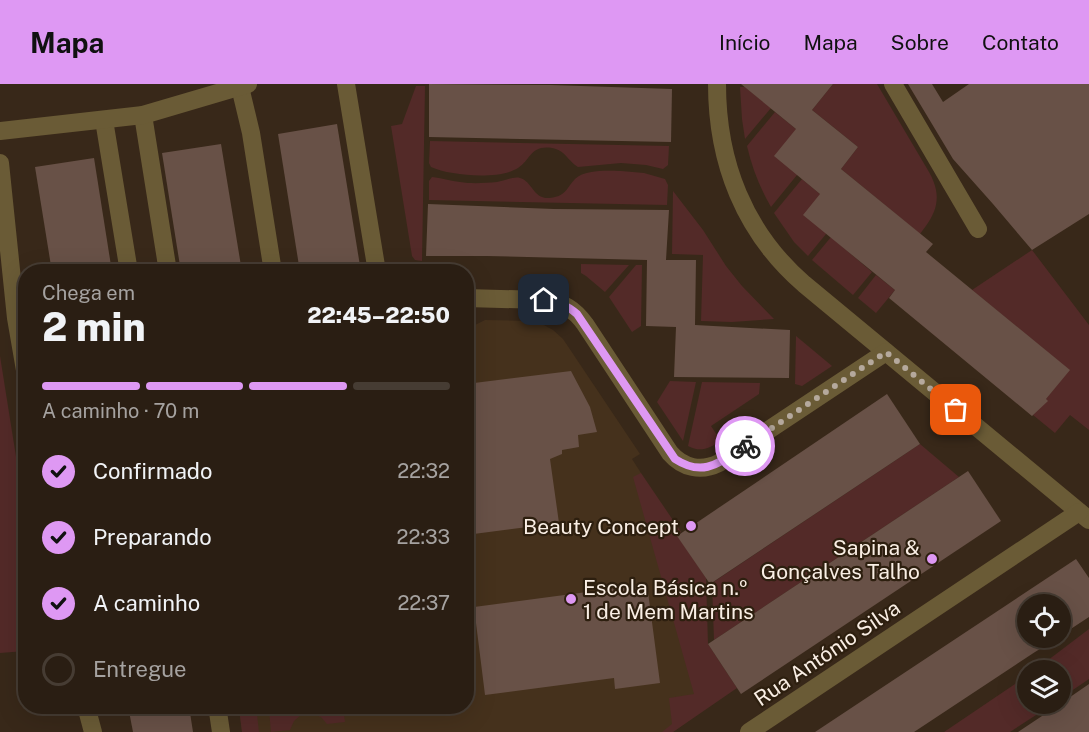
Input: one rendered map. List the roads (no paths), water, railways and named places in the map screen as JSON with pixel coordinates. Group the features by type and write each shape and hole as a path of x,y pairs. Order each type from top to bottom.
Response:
{"street":[{"path":"346,84 376,264"},
{"path":"717,84 719,122 727,164 742,204 757,231 776,257 794,276 1084,516"},
{"path":"893,84 978,229"},
{"path":"0,131 143,115 244,85 272,264"},
{"path":"143,115 167,264"},
{"path":"104,120 128,264"},
{"path":"0,164 18,330"},
{"path":"474,298 544,300 568,306 585,324 670,453 683,465 692,467 702,468 719,463 886,352"},
{"name":"Rua António Silva","path":"749,732 1084,516"},
{"path":"88,714 93,732"},
{"path":"218,714 221,732"}],"place":[{"name":"Beauty Concept","path":"691,526"},
{"name":"Sapina & Gonçalves Talho","path":"932,559"},
{"name":"Escola Básica n.º 1 de Mem Martins","path":"571,599"}]}
